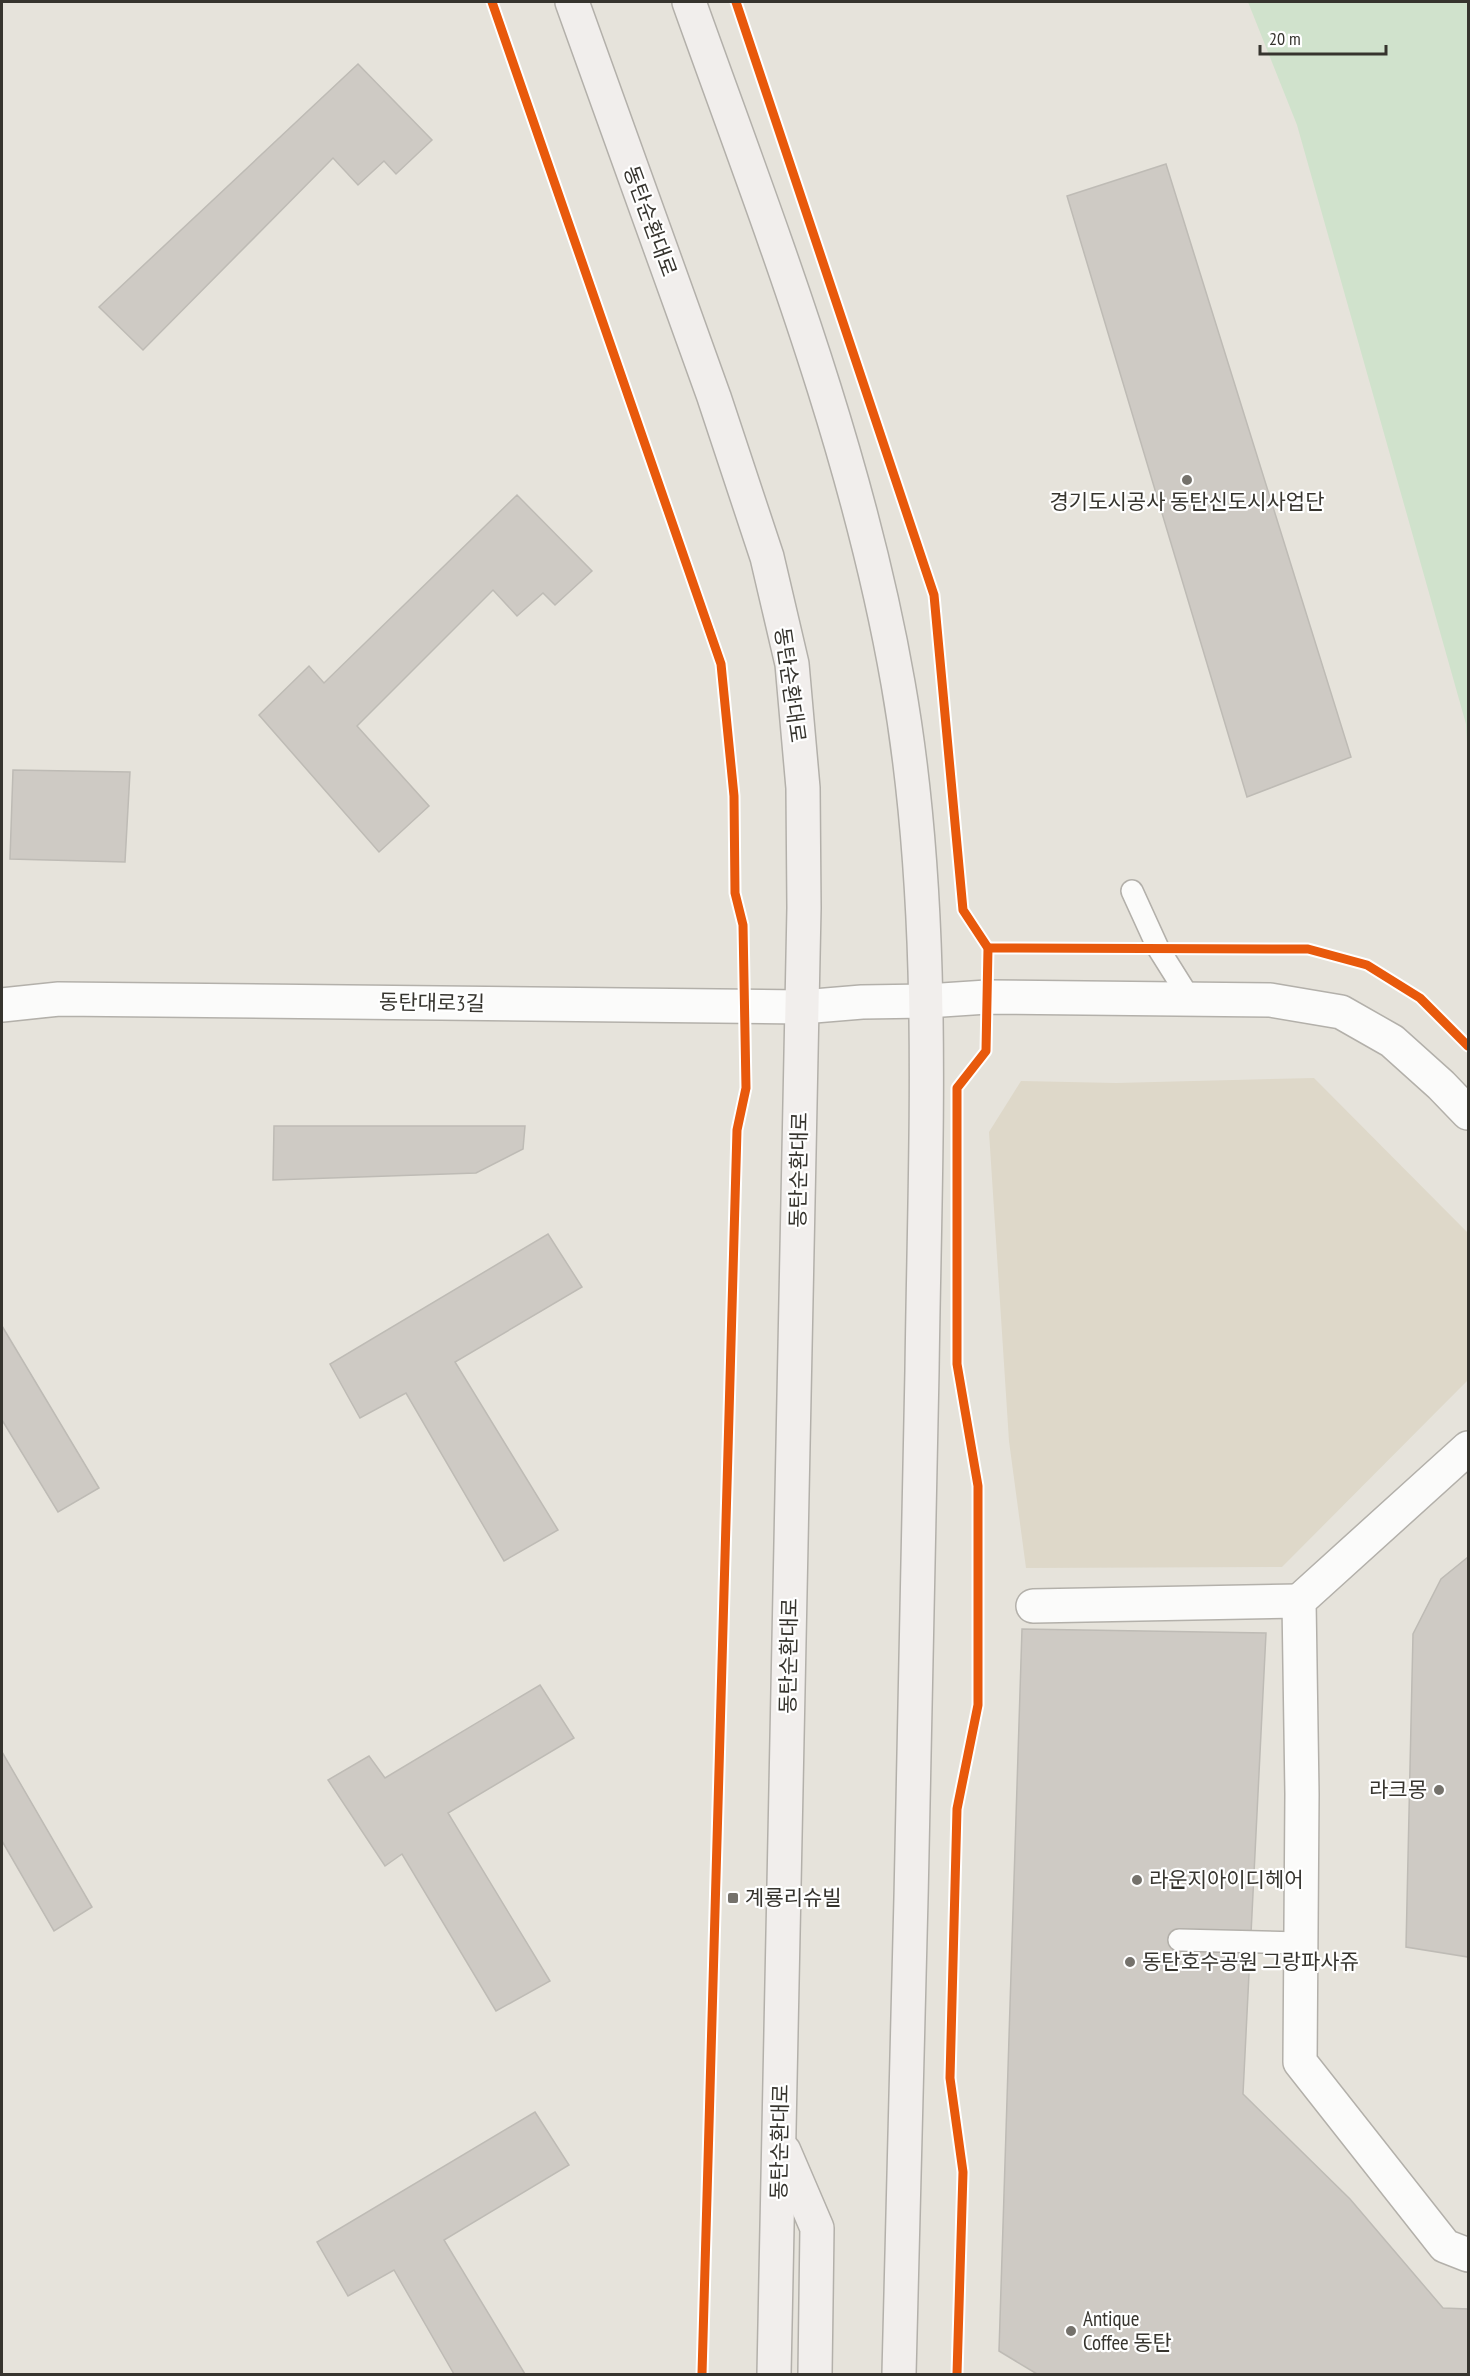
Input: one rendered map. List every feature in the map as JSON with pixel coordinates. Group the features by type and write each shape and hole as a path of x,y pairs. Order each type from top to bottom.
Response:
{"main road":[{"name":"동탄순환대로","path":"572,2 718,408 767,557 792,664 803,788 804,908 774,2374"},
{"path":"689,2 813,352 852,477 875,569 899,686 918,831 927,1001 919,1553 899,2374"},
{"path":"780,2142 817,2228 815,2374"}],"street":[{"name":"동탄대로3길","path":"2,1005 71,999 802,1007 987,997 1270,1000 1341,1012 1392,1041 1468,1113"},
{"path":"1032,1606 1299,1601 1468,1448"},
{"path":"1299,1601 1302,1794 1300,2062 1445,2246 1468,2255"}],"lane":[{"path":"1132,891 1158,948 1190,999"},
{"path":"1179,1940 1300,1942"}],"shaded area":[{"path":"1314,1078 1468,1233 1468,1380 1282,1567 1026,1568 1009,1441 989,1132 1021,1081 1116,1083"}],"green space":[{"path":"1248,2 1468,2 1468,761 1466,724 1297,125"}],"building":[{"path":"358,64 432,140 396,174 384,161 358,185 333,158 143,350 99,307"},
{"path":"1166,164 1351,757 1247,797 1067,196"},
{"path":"517,495 592,571 555,605 543,593 517,616 493,590 357,726 429,806 379,852 259,715 309,666 324,683"},
{"path":"13,770 130,772 125,862 10,859"},
{"path":"274,1126 525,1126 523,1149 476,1173 273,1180"},
{"path":"548,1234 582,1287 455,1362 558,1530 504,1561 406,1393 360,1418 330,1364"},
{"path":"2,1326 99,1488 58,1512 2,1420"},
{"name":"라크몽","path":"1468,1557 1468,1957 1406,1947 1413,1634 1441,1579"},
{"name":"동탄호수공원 그랑파사쥬","path":"1022,1629 1266,1633 1243,2094 1350,2199 1443,2308 1468,2309 1468,2374 1037,2374 999,2351"},
{"path":"540,1685 574,1738 448,1813 550,1981 496,2011 402,1854 385,1866 328,1780 369,1756 385,1778"},
{"path":"2,1752 92,1907 54,1931 2,1841"},
{"path":"535,2112 569,2165 444,2240 525,2374 454,2374 394,2270 348,2296 317,2242"}],"cycle path":[{"path":"492,2 721,664 734,796 735,893 743,925 746,1088 737,1130 702,2374"},
{"path":"736,2 934,595 963,910 988,948 986,1051 957,1088 957,1364 978,1486 978,1705 957,1809 950,2078 963,2172 957,2374"},
{"path":"988,948 1308,949 1367,965 1420,998 1468,1046"}],"place":[{"name":"경기도시공사 동탄신도시사업단","path":"1187,480"},
{"name":"라크몽","path":"1439,1790"},
{"name":"라운지아이디헤어","path":"1137,1880"},
{"name":"계룡리슈빌","path":"733,1898"},
{"name":"동탄호수공원 그랑파사쥬","path":"1130,1962"},
{"name":"Antique Coffee 동탄","path":"1071,2331"}]}
